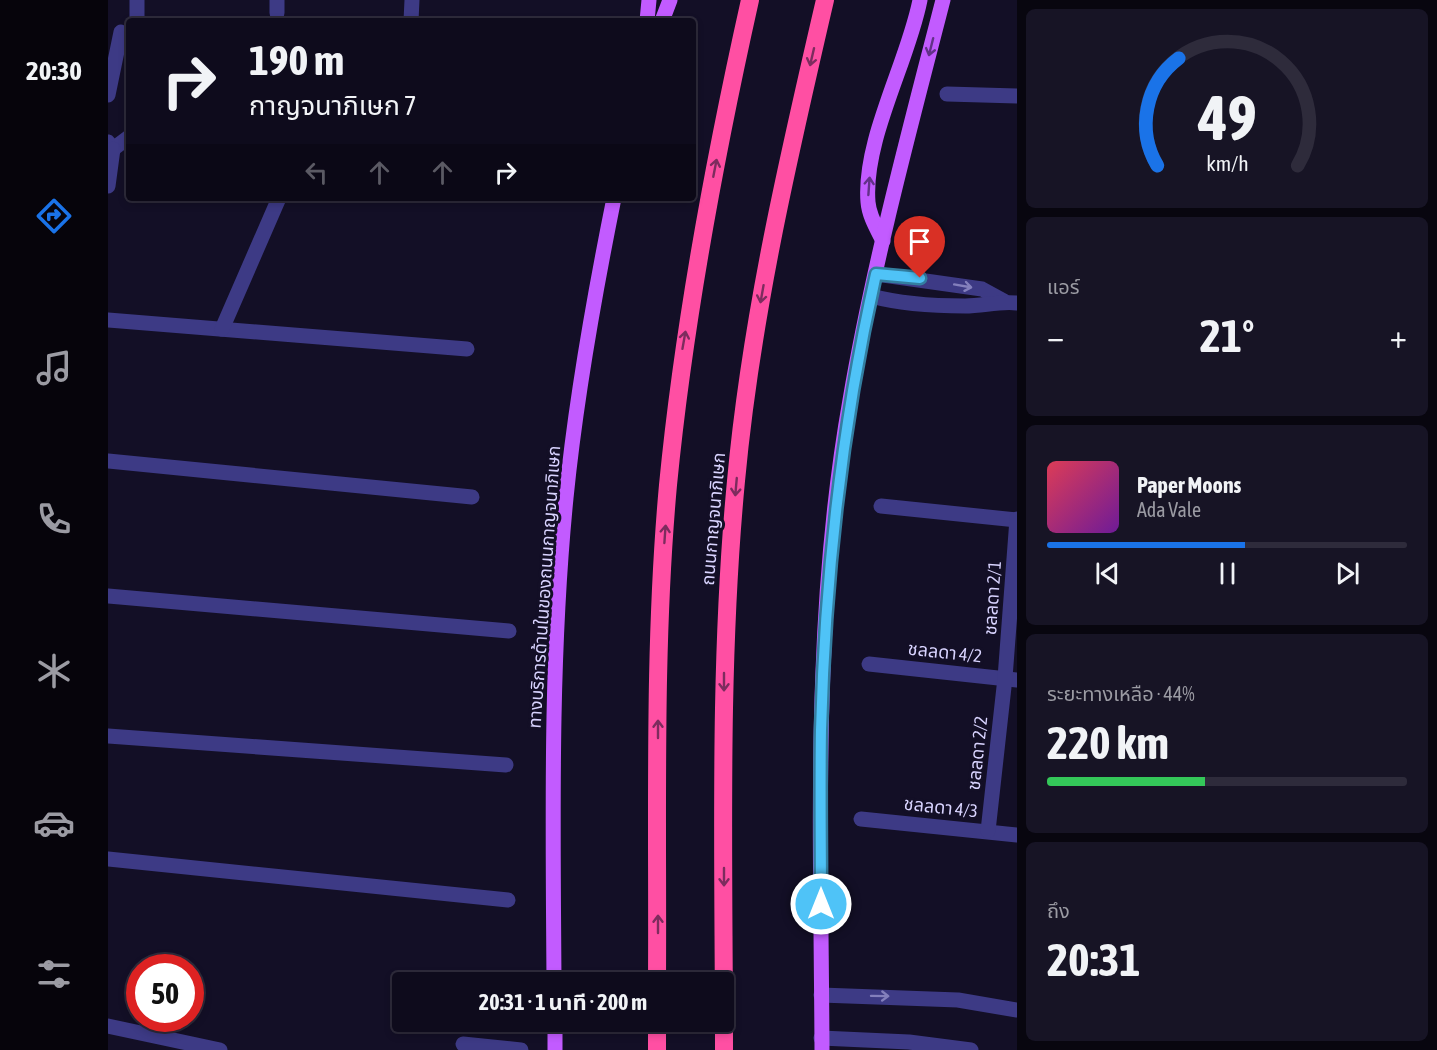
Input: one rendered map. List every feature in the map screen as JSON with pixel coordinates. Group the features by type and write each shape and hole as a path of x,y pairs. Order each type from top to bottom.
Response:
{"highway":[{"path":"657,972 659,623 668,487 682,354 704,226 750,0"},
{"name":"ถนนกาญจนาภิเษก","path":"724,1050 723,663 736,481 752,348 772,237 825,0"},
{"path":"657,1032 657,1050"}],"main road":[{"path":"647,18 649,0"},
{"path":"663,18 670,0"},
{"path":"883,241 868,203 869,179 875,147 920,0"},
{"path":"821,1044 821,731 830,568 849,401 883,241 943,0"},
{"name":"ทางบริการด้านในของถนนกาญจนาภิเษก","path":"554,972 553,744 566,499 580,384 613,201"},
{"path":"555,1032 555,1050"}],"street":[{"path":"137,0 137,18"},
{"path":"411,18 412,0"},
{"path":"108,95 119,32"},
{"path":"947,94 1017,96"},
{"path":"108,186 110,154 126,140"},
{"path":"222,329 278,201"},
{"path":"876,274 982,289 1011,302"},
{"path":"871,296 916,303 967,306 1011,302"},
{"path":"108,321 467,349"},
{"path":"108,461 472,497"},
{"path":"881,506 1017,519"},
{"name":"ชลลดา 2/1","path":"1011,679 1017,519"},
{"path":"108,596 509,631"},
{"name":"ชลลดา 4/2","path":"869,664 1011,679"},
{"name":"ชลลดา 2/2","path":"988,831 1011,679"},
{"path":"108,736 506,765"},
{"name":"ชลลดา 4/3","path":"861,819 1017,835"},
{"path":"108,859 508,900"},
{"path":"821,995 958,1000 1017,1010"},
{"path":"108,1026 220,1050"},
{"path":"821,1044 909,1042 971,1050"},
{"path":"463,1044 520,1050"}],"route":[{"path":"821,904 821,731 830,568 849,401 876,274 920,278"}]}
